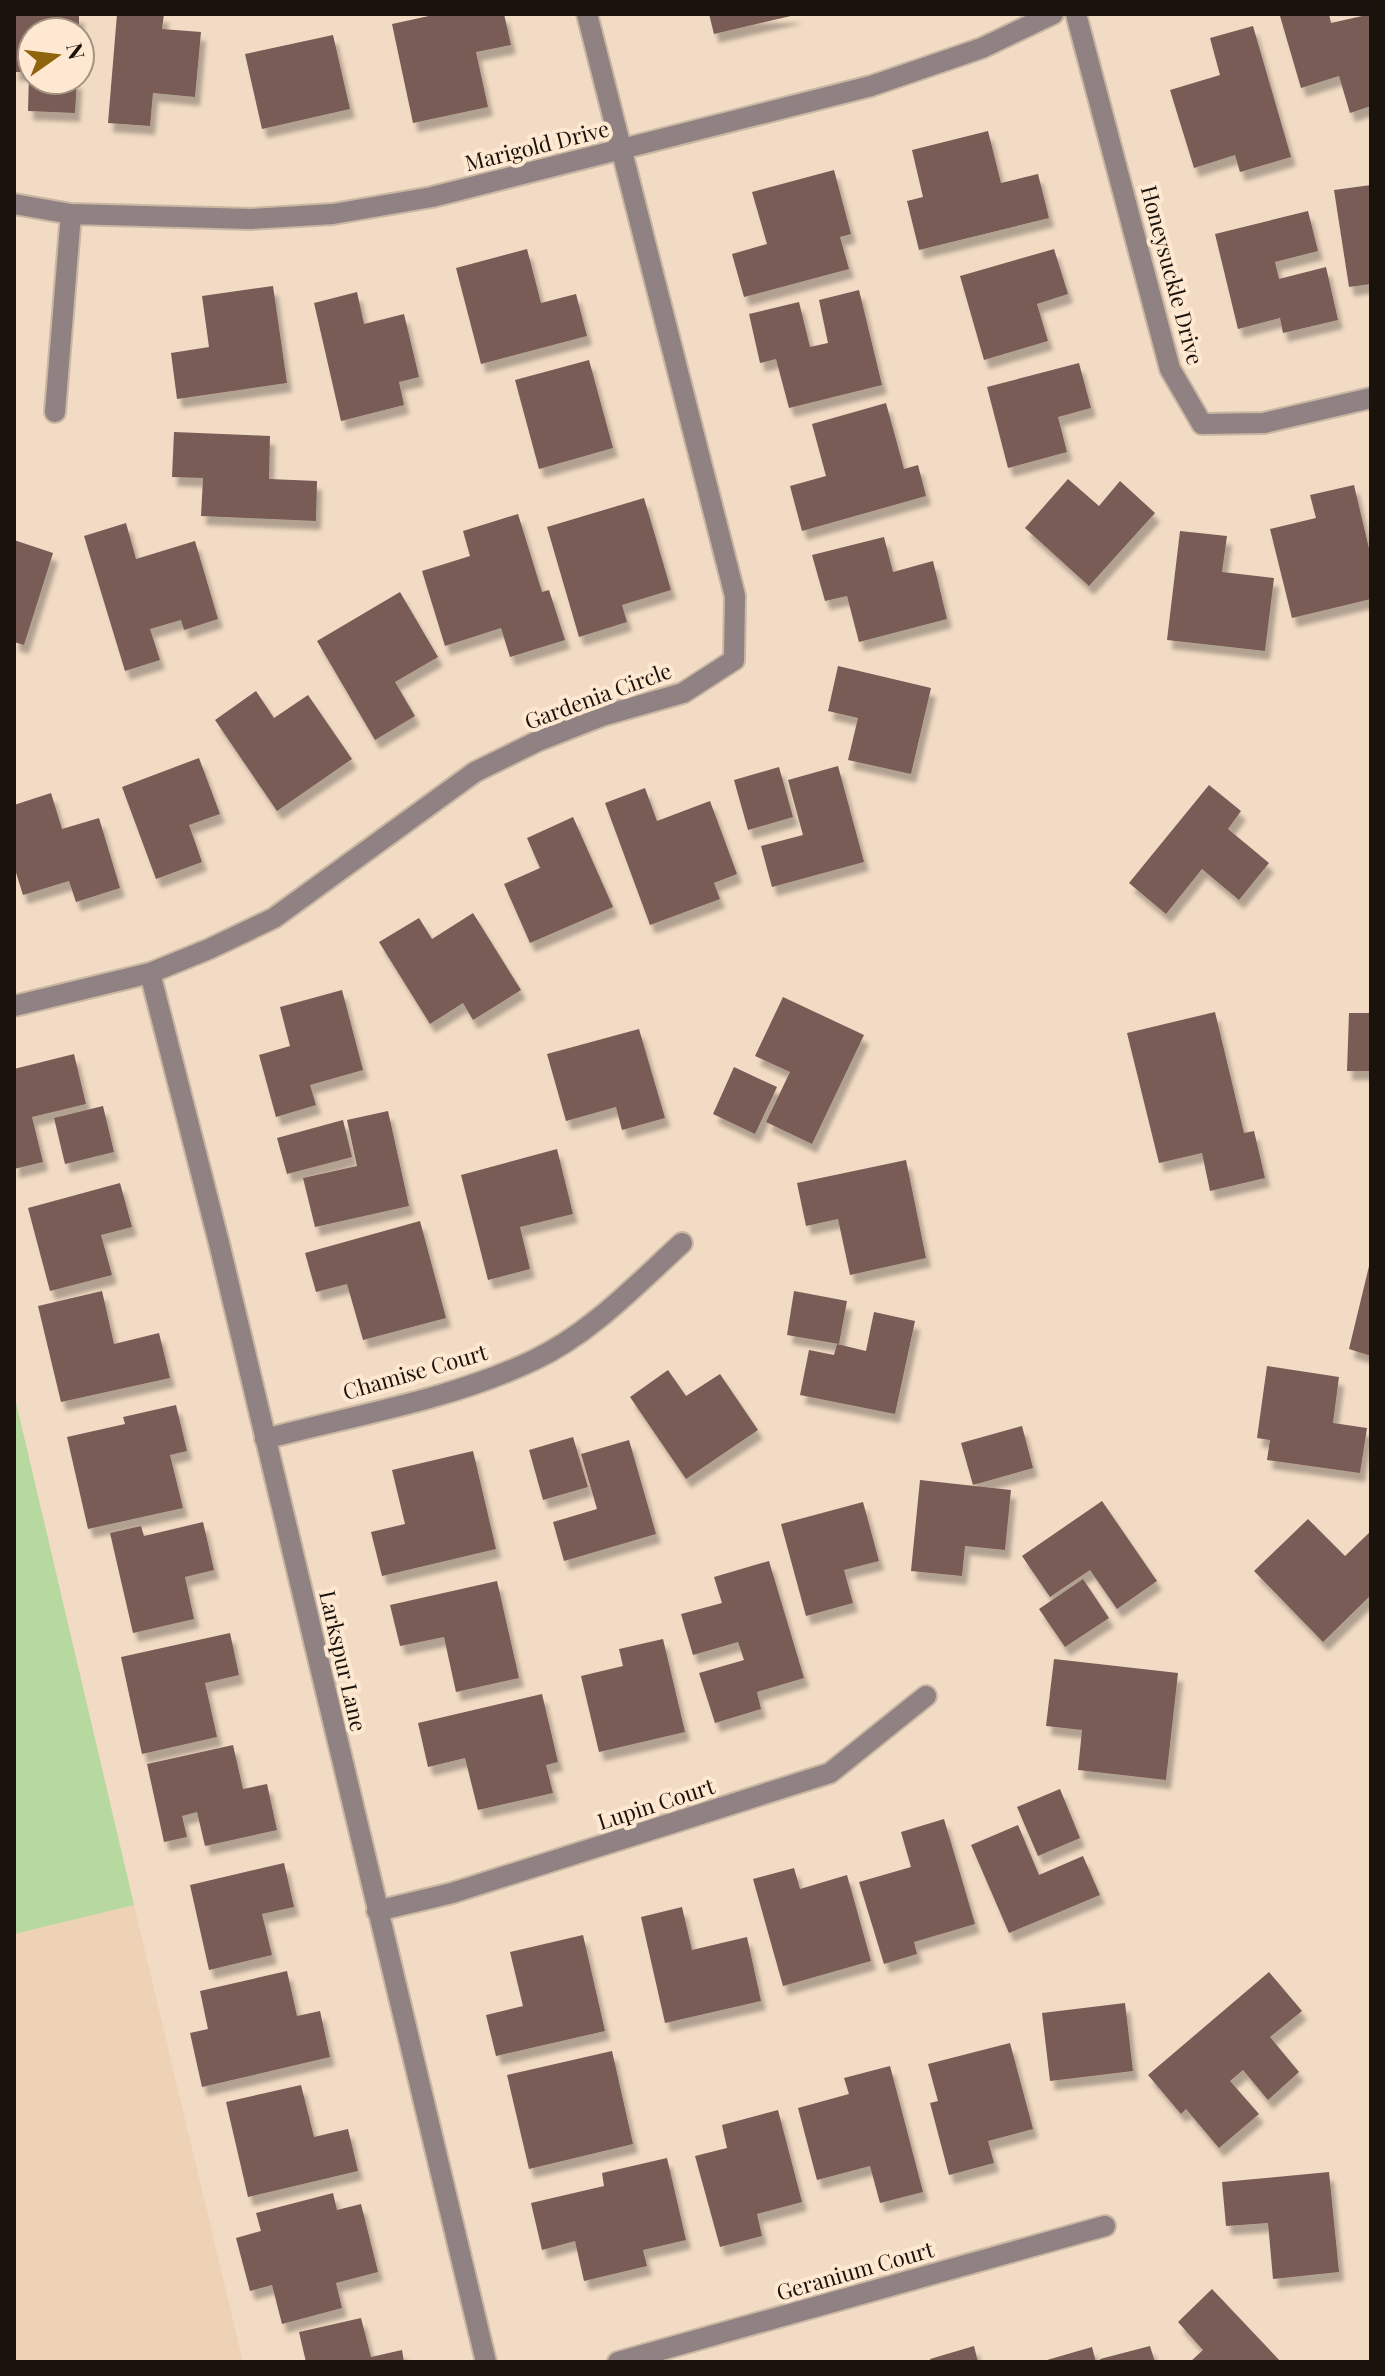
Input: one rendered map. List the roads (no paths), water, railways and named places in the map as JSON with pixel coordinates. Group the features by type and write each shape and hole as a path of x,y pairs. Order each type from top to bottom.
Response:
{"street":[{"path":"587,14 621,150"},
{"name":"Marigold Drive","path":"14,204 71,214 251,219 333,214 432,197 871,86 982,48 1053,14"},
{"name":"Honeysuckle Drive","path":"1076,14 1170,369 1202,424 1264,423 1371,398"},
{"name":"Gardenia Circle","path":"14,1006 150,973 274,918 475,772 538,741 602,716 683,693 734,660 735,596 621,150"},
{"path":"55,412 71,214"},
{"name":"Larkspur Lane","path":"150,973 486,2362"},
{"name":"Chamise Court","path":"265,1439 457,1390 536,1359 602,1316 682,1243"},
{"name":"Lupin Court","path":"377,1911 452,1893 830,1773 926,1696"},
{"name":"Geranium Court","path":"618,2362 1105,2226"}]}
